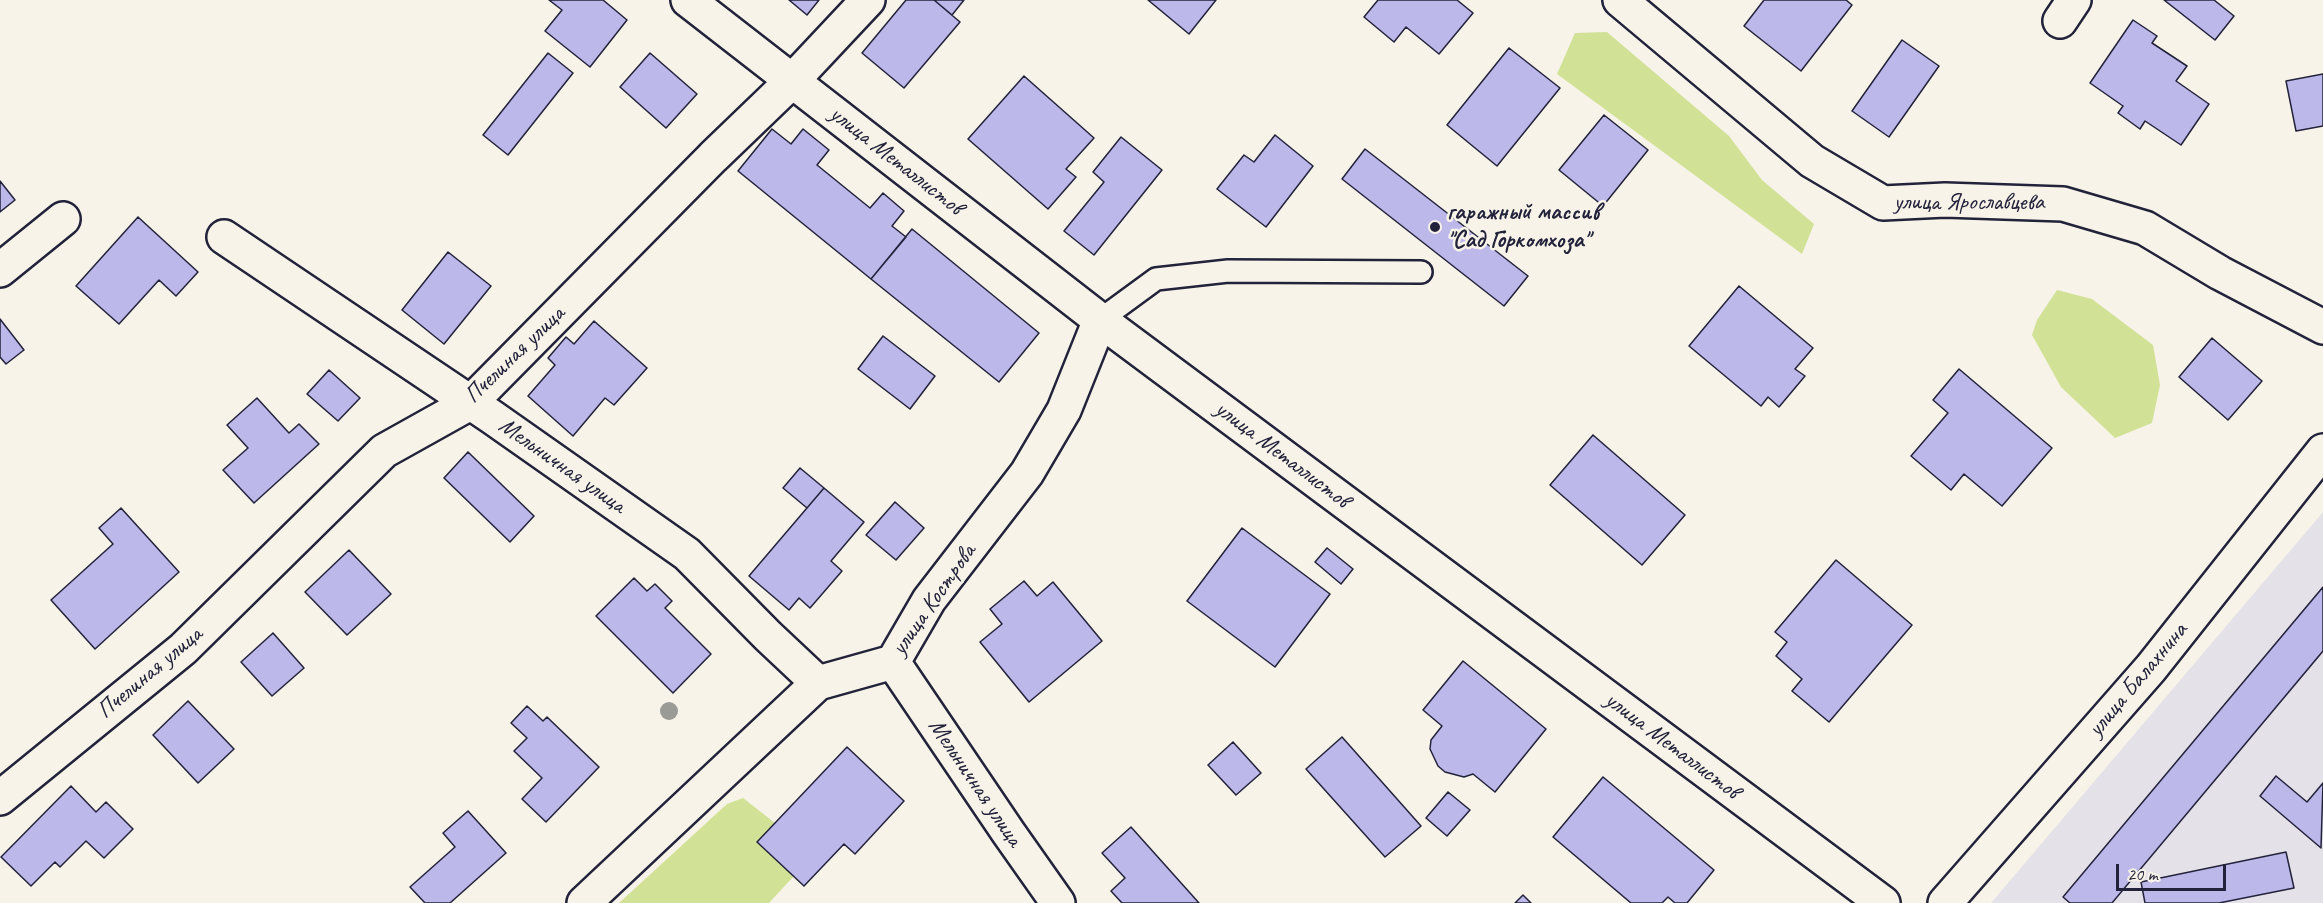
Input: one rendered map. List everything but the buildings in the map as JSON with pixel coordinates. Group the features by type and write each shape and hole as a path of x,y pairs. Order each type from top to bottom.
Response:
{"street":[{"name":"улица Металлистов","path":"688,0 1100,320 1883,903"},
{"name":"Пчелиная улица","path":"0,798 183,649 384,451 470,402 792,81 868,0"},
{"name":"улица Ярославцева","path":"1620,0 1812,161 1883,203 1945,200 2063,204 2145,228 2220,273 2323,327"},
{"path":"0,270 63,219"},
{"name":"Мельничная улица","path":"224,237 470,402 687,554 818,683"},
{"name":"улица Кострова","path":"584,903 818,683 893,662 929,600 1028,473 1064,410 1100,320"},
{"name":"улица Балахнина","path":"1945,903 2151,668 2323,451"},
{"name":"Мельничная улица","path":"893,662 1058,903"}],"lane":[{"path":"1100,320 1156,279 1228,271 1421,272"}],"shaded area":[{"path":"2323,512 2323,903 1991,903"}],"green space":[{"path":"1607,32 1729,136 1762,180 1814,224 1802,254 1557,74 1575,33"},
{"path":"2057,290 2092,299 2153,345 2160,385 2152,423 2115,438 2061,387 2032,335 2037,320"},
{"path":"743,798 775,823 757,842 794,876 769,903 619,903 727,804"}],"place":[{"name":"гаражный массив \"Сад Горкомхоза\"","path":"1435,227"}]}
